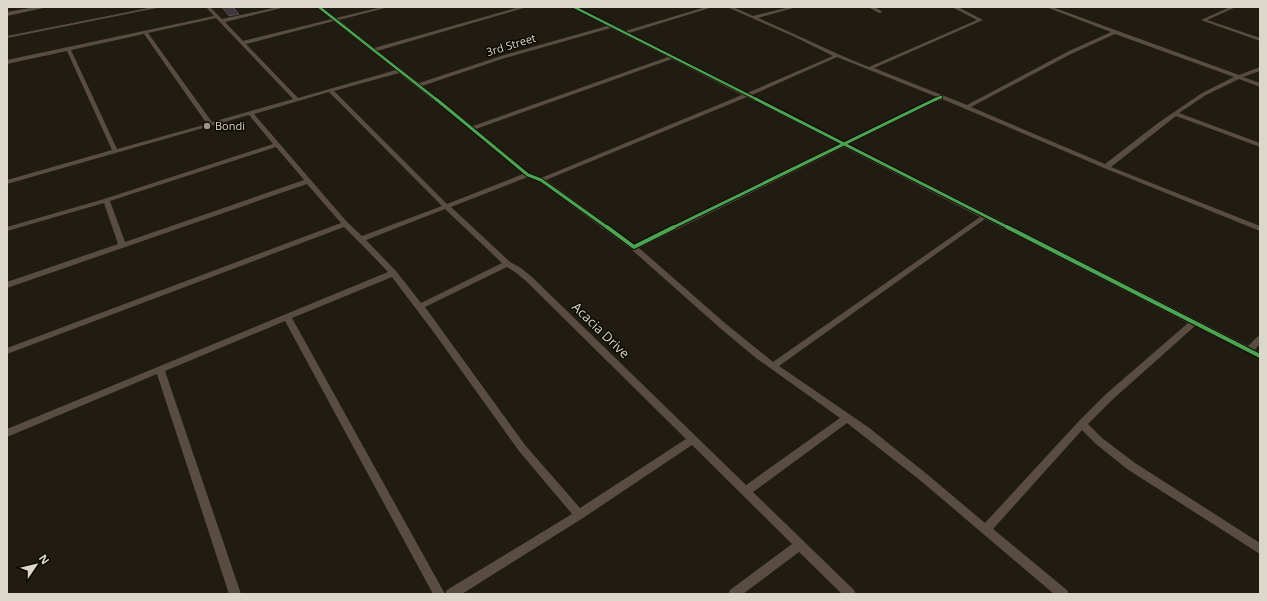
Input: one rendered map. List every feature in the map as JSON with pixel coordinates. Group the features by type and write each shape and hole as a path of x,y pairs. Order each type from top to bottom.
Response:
{"street":[{"path":"7,14 45,7"},
{"path":"7,37 160,7"},
{"path":"208,7 296,99"},
{"path":"7,62 145,32 284,7"},
{"path":"319,7 472,128 528,176 541,180 634,247 643,258 660,270 735,337 877,440 1063,594"},
{"path":"242,43 387,7"},
{"path":"374,50 525,7"},
{"path":"574,7 1260,356"},
{"path":"623,32 711,7"},
{"path":"728,7 797,36 828,52 967,107 1260,229"},
{"path":"754,17 795,7"},
{"path":"870,7 881,12"},
{"path":"870,68 981,20 978,17 954,7"},
{"path":"1234,7 1203,20 1260,40"},
{"path":"1052,8 1260,85"},
{"name":"3rd Street","path":"418,85 511,55 611,26"},
{"path":"145,32 210,124"},
{"path":"967,107 1069,53 1115,32"},
{"path":"68,48 115,151"},
{"path":"541,180 747,95 838,55"},
{"path":"472,128 672,57"},
{"path":"1106,166 1160,124 1204,94 1239,77 1260,69"},
{"path":"7,182 399,71"},
{"name":"Acacia Drive","path":"330,90 447,207 507,264 518,270 529,279 850,594"},
{"path":"634,247 941,97"},
{"path":"250,113 345,224 362,239 421,306 521,447 579,514"},
{"path":"1176,114 1260,145"},
{"path":"7,228 106,200 277,145"},
{"path":"362,239 528,176"},
{"path":"7,285 308,181"},
{"path":"106,200 122,244"},
{"path":"773,366 984,216"},
{"path":"7,351 345,224"},
{"path":"421,306 507,264"},
{"path":"7,433 288,318 393,273"},
{"path":"288,318 439,594"},
{"path":"986,529 1082,424 1109,397 1193,323"},
{"path":"1249,351 1260,339"},
{"path":"160,370 235,594"},
{"path":"746,492 847,418"},
{"path":"1082,424 1099,441 1131,466 1260,549"},
{"path":"451,594 579,514 692,439"},
{"path":"734,594 799,545"}],"building":[{"path":"222,7 233,7 239,14 229,16"}],"cycle path":[{"path":"319,7 472,128 528,175 541,180 634,247 941,97"},
{"path":"574,7 1260,356"}],"place":[{"name":"Bondi","path":"207,126"}]}
